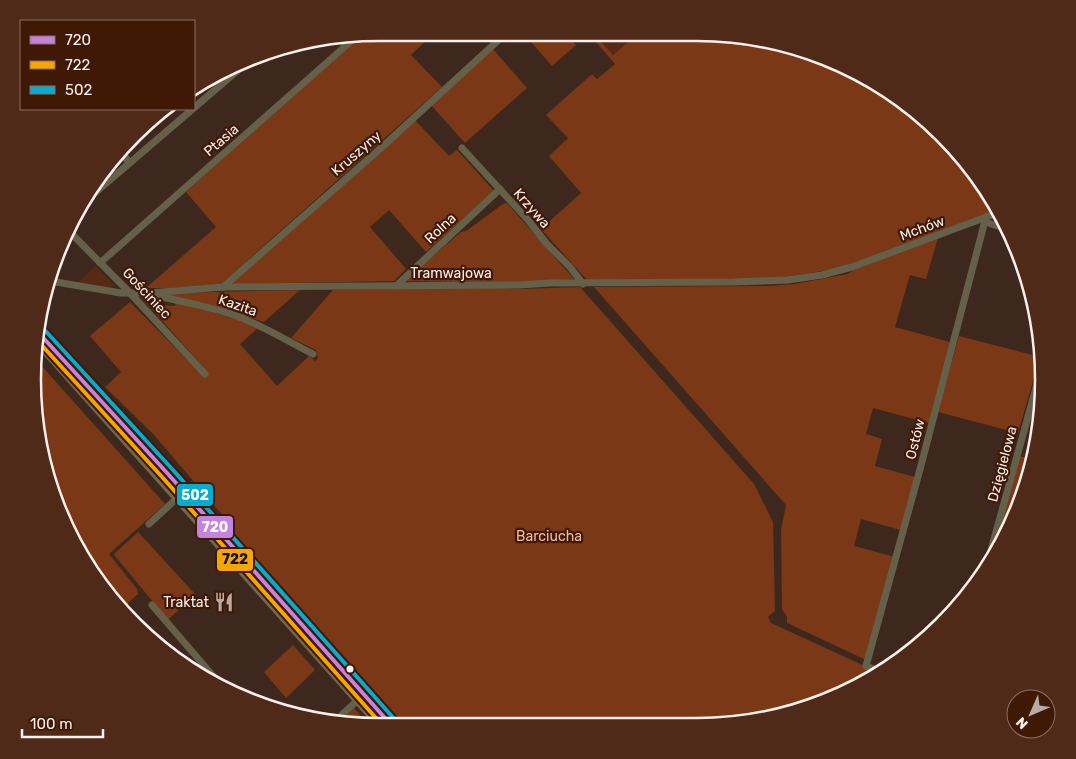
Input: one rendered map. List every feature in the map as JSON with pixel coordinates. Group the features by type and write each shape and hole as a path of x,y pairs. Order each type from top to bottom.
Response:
{"main road":[{"path":"44,338 162,468 361,697 375,718"},
{"path":"43,348 178,498 361,697 383,718"}],"street":[{"name":"Kruszyny","path":"223,287 381,148 497,41"},
{"name":"Ptasia","path":"100,263 349,43"},
{"path":"195,108 233,75"},
{"path":"101,187 192,110"},
{"name":"Krzywa","path":"462,148 528,220 546,243 570,267 583,284"},
{"path":"125,156 130,163"},
{"name":"Rolna","path":"397,286 500,189"},
{"name":"Mchów","path":"852,268 992,216"},
{"path":"985,220 997,224"},
{"name":"Ostów","path":"872,668 866,666 985,220"},
{"name":"Gościniec","path":"73,236 130,292 205,374"},
{"name":"Tramwajowa","path":"56,282 121,293 150,293 223,287 733,282 788,280 852,268"},
{"name":"Kazita","path":"150,293 202,305 258,324 313,354"},
{"name":"Dzięgielowa","path":"994,541 1034,393"},
{"path":"149,524 178,498"},
{"path":"152,605 209,672"},
{"path":"341,716 361,697"}],"shaded area":[{"path":"601,41 629,41 613,55"},
{"path":"96,266 114,285 111,288 78,282"}],"green space":[{"path":"426,41 411,55 442,87 221,284 146,288 216,227 186,192 354,42"},
{"path":"530,41 572,41 576,45 552,66"},
{"path":"597,41 601,41 613,55 629,41 719,42 741,44 784,53 826,67 884,98 920,125 951,156 978,192 991,213 850,266 788,277 746,280 588,281 541,229 581,193 549,156 568,138 546,115 592,74 597,79 615,64"},
{"path":"493,49 527,88 465,143 431,105"},
{"path":"415,120 449,156 457,150 494,191 426,252 389,210 370,227 406,269 394,281 234,284 233,282"},
{"path":"507,203 574,279 516,283 404,281 461,232 466,231"},
{"path":"938,238 926,279 910,275 895,327 950,342 929,423 873,408 866,434 882,439 875,466 915,477 901,530 861,519 854,546 895,557 867,656 864,659 787,623 787,617 782,609 781,530 786,505 594,287 767,286 795,284 848,274 855,269"},
{"name":"Barciucha","path":"580,287 754,484 773,522 775,611 768,617 771,623 871,669 846,683 805,700 741,715 696,718 394,718 223,526 225,518 154,435 105,387 121,372 90,336 130,302 203,376 208,372 140,296 152,297 160,305 175,306 176,302 251,323 259,327 240,344 277,386 309,356 315,361 318,358 316,350 291,338 333,290"},
{"path":"300,290 264,322 198,302 170,296 169,293"},
{"path":"959,336 1034,355 1035,375 1018,433 938,412"},
{"path":"42,366 165,504 109,554 137,589 138,594 126,604 125,603 98,567 67,509 53,467 44,424"},
{"path":"1019,456 1025,457 1017,488 1003,523 1001,523"},
{"path":"138,532 195,594 168,620 114,554"},
{"path":"293,645 315,670 286,698 264,672"},
{"path":"354,708 362,717 357,717 346,716"}],"transit line":[{"name":"502","path":"45,330 173,470 393,718"},
{"name":"720","path":"44,338 168,474 385,718"},
{"name":"722","path":"43,347 163,478 376,718"}],"place":[{"name":"Traktat","path":"224,602"}]}
